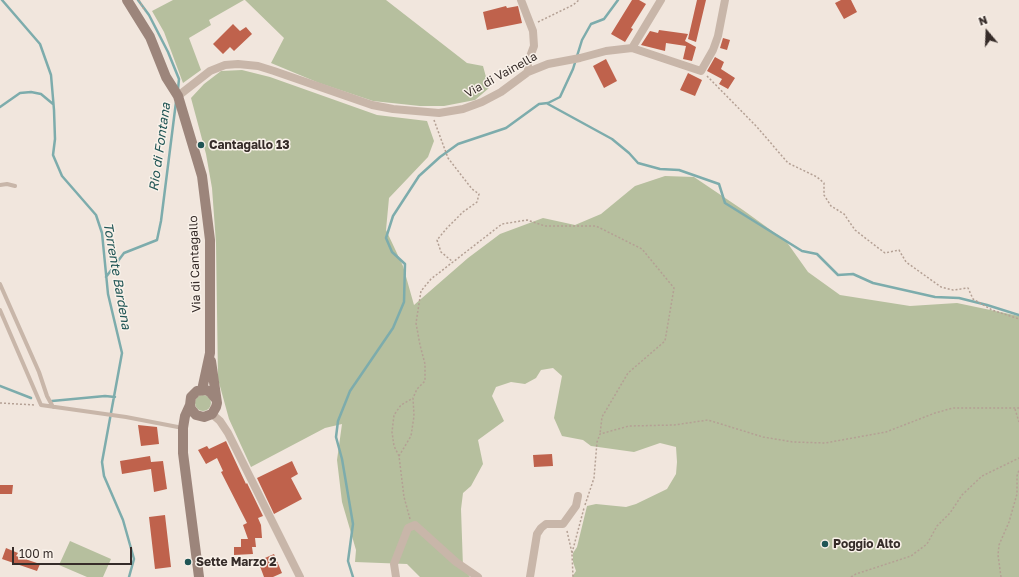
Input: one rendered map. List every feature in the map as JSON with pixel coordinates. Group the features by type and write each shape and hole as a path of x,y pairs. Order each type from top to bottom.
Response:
{"street":[{"path":"127,0 150,37 166,77 175,92"},
{"path":"521,0 533,31 534,46 528,62 528,72"},
{"path":"632,48 661,0"},
{"path":"701,71 713,50 718,36 725,0"},
{"name":"Via di Vainella","path":"175,92 210,71 225,65 238,64 258,66 274,71 372,106 439,113 451,112 482,102 501,92 528,72 548,64 606,51 632,48 701,71"},
{"name":"Via di Cantagallo","path":"175,92 188,127 202,176 210,240 210,355"},
{"path":"202,390 210,355"},
{"path":"184,427 200,417 212,414 216,407 213,369 210,355"},
{"path":"199,577 183,453 185,416 190,405 191,397 198,391 202,390 210,392 216,399"},
{"path":"190,405 193,413 200,417"},
{"path":"212,414 220,421 228,433 300,577"},
{"path":"530,577 537,534 546,524 563,524 576,506 578,496"},
{"path":"396,577 394,564 408,528 415,526 456,562 478,577"}],"lane":[{"path":"0,185 7,184 15,186"},
{"path":"0,284 53,407"},
{"path":"0,310 41,405 184,427"}],"path":[{"path":"139,0 146,12"},
{"path":"530,25 573,5 579,0"},
{"path":"701,71 758,127 788,163 818,177 824,183 824,196 831,206 844,214 855,230 885,253 899,250 906,262 942,287 953,290 968,288 973,299 992,310 1019,319"},
{"path":"431,112 448,157 456,170 472,189 479,194 477,202 463,212 437,240 441,252 453,262"},
{"path":"399,456 411,436 414,416 413,398 417,390 425,381 425,364 416,323 421,291 431,279 502,224 527,220 546,226 596,226 642,249 674,288 665,341 628,373 602,417 600,434 596,442 594,478 572,553"},
{"path":"413,398 401,405 394,415 392,432 394,446 399,456 404,497 410,520 415,526"},
{"path":"0,403 41,405"},
{"path":"600,434 629,426 674,425 708,420 763,437 793,442 825,443 886,432 935,413 953,408 1019,408"},
{"path":"1015,409 1019,422"},
{"path":"851,577 910,556 927,544 938,526 950,513 962,495 982,476 1019,458"},
{"path":"1001,577 998,555 999,545 1009,522 1017,494 1017,476 1019,470"},
{"path":"563,524 569,534 572,553 573,577"}],"green space":[{"path":"173,0 244,0 209,20 211,25 189,38 201,70 183,83 164,32 152,11"},
{"path":"245,0 386,0 467,63 483,66 489,88 475,100 444,106 420,106 373,101 319,83 271,63 284,38"},
{"path":"242,70 270,77 377,115 427,121 434,141 428,157 389,198 386,230 403,266 414,305 468,258 500,234 543,218 575,225 601,214 635,186 665,176 694,177 743,210 786,241 808,272 840,295 910,306 957,303 1019,316 1019,577 572,577 576,571 573,562 573,553 577,547 587,506 596,504 626,507 636,504 667,489 676,474 676,447 660,443 634,452 591,446 583,440 562,436 554,418 562,376 553,368 541,370 536,378 525,384 511,382 496,387 492,396 504,421 478,440 483,464 471,486 463,493 461,509 463,567 470,577 420,577 407,564 355,562 356,550 342,502 337,460 342,424 325,428 251,467 229,419 218,379 216,243 212,188 206,154 191,98 204,84 221,71"},
{"path":"203,395 209,397 211,403 209,409 203,411 197,409 195,403 197,397"},
{"path":"70,541 111,559 103,577 87,577 59,565"}],"building":[{"path":"632,0 639,0 646,4 631,28 633,29 625,42 611,34"},
{"path":"697,0 706,0 696,42 688,39"},
{"path":"841,0 851,0 857,12 844,19 835,3"},
{"path":"506,6 507,8 518,6 522,23 487,30 483,12"},
{"path":"233,24 240,31 246,27 252,34 234,51 230,47 223,54 213,44"},
{"path":"659,30 688,34 685,41 696,47 692,61 683,59 686,46 666,43 665,51 641,45 650,31 658,33"},
{"path":"723,38 730,40 727,50 720,48"},
{"path":"715,57 724,62 721,69 735,78 728,89 719,84 722,79 707,71"},
{"path":"606,59 617,81 604,88 593,66"},
{"path":"688,73 702,80 695,96 680,90"},
{"path":"138,425 157,427 159,444 141,446"},
{"path":"226,441 263,516 258,518 261,525 262,538 255,538 256,547 252,547 253,554 234,555 234,547 241,547 241,539 248,539 243,525 247,523 221,472 223,471 217,458 206,464 198,450 207,446 209,449"},
{"path":"552,454 553,466 534,467 533,455"},
{"path":"150,456 151,462 163,461 167,489 154,492 151,469 122,474 120,461"},
{"path":"292,461 298,474 291,478 302,499 274,514 257,478"},
{"path":"0,485 13,485 12,494 0,494"},
{"path":"165,515 171,567 155,569 149,517"},
{"path":"6,548 18,553 16,556 40,564 37,571 2,559"},
{"path":"274,554 282,573 273,577 264,577 258,561"}],"waterway":[{"name":"Torrente Bardena","path":"2,0 40,44 51,75 55,139 53,155 62,176 96,215 102,233 108,294 122,353 102,462 104,476 123,520 134,559 129,577"},
{"name":"Rio di Fontana","path":"138,0 149,15 168,52 179,79 178,89"},
{"path":"353,577 348,561 353,524 342,459 336,437 338,421 350,391 393,328 404,302 405,264 392,252 386,238 393,216 419,176 440,157 458,144 506,128 539,104 548,103 560,97 573,69 582,40 591,24 604,19 618,0"},
{"path":"0,107 20,93 31,92 41,94 53,104"},
{"name":"Rio di Fontana","path":"106,277 124,253 157,240 161,221 176,102"},
{"path":"548,104 612,139 629,153 638,163 660,169 679,170 719,184 725,203 802,251 817,254 838,275 853,274 873,283 935,297 959,298 1019,315"},
{"path":"0,386 31,398"},
{"path":"52,401 105,396 115,397"}],"place":[{"name":"Cantagallo 13","path":"201,145"},
{"name":"Poggio Alto","path":"825,544"},
{"name":"Sette Marzo 2","path":"188,562"}]}
